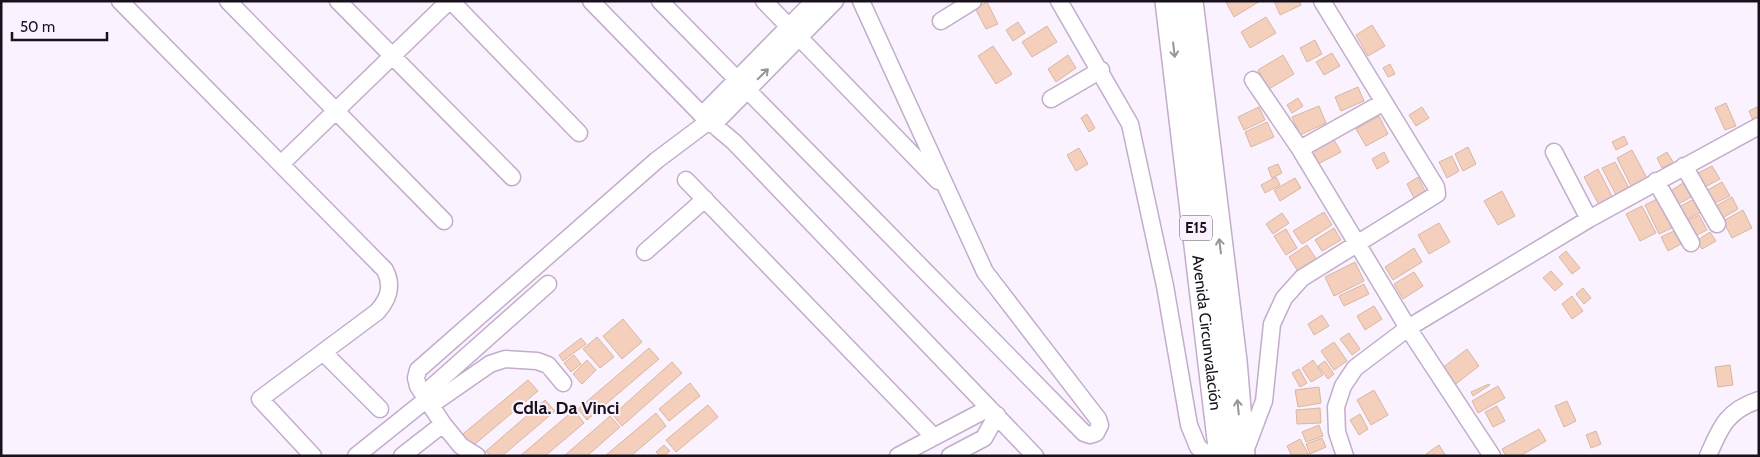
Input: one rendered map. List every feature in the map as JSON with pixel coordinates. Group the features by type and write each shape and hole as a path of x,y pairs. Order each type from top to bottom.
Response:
{"highway":[{"name":"Avenida Circunvalación","path":"1168,1 1222,456"},
{"name":"Avenida Circunvalación","path":"1190,1 1234,361 1243,456"}],"street":[{"path":"228,1 444,222"},
{"path":"338,1 512,177"},
{"path":"281,164 450,1 579,133"},
{"path":"591,1 708,120 734,142 1035,456"},
{"path":"660,1 1084,433 1090,435 1096,433 1100,425 1098,419 985,272 861,1"},
{"path":"764,1 946,190"},
{"path":"794,32 814,1"},
{"path":"477,456 461,446 427,400 416,378 418,370 657,160 708,120 794,32 834,1"},
{"path":"941,21 972,1"},
{"path":"1059,1 1130,124 1165,286 1189,425 1198,447 1209,456"},
{"path":"1243,456 1264,401 1272,324 1284,298 1302,278 1436,194 1436,187 1322,1"},
{"path":"126,4 385,270 388,276 389,291 384,305 324,353 260,399 313,456"},
{"path":"1051,100 1100,70"},
{"path":"1253,80 1300,149 1356,245 1492,456"},
{"path":"1300,149 1384,102"},
{"path":"1345,456 1337,432 1336,407 1344,386 1355,368 1408,328 1589,218 1759,126"},
{"path":"1554,152 1589,218"},
{"path":"1684,166 1718,224"},
{"path":"686,180 934,437"},
{"path":"1656,182 1691,242"},
{"path":"645,252 705,199"},
{"path":"356,456 427,400 548,284"},
{"path":"324,353 380,409"},
{"path":"427,400 490,364 505,359 537,361 548,365 563,383"},
{"path":"1708,456 1722,424 1735,411 1759,400"},
{"path":"898,456 934,437 993,412"},
{"path":"950,456 984,438 993,412"},
{"path":"402,456 444,424"}],"building":[{"path":"1227,1 1260,1 1234,17 1226,2"},
{"path":"1274,1 1299,1 1301,5 1280,15"},
{"path":"987,2 998,24 986,29 975,8"},
{"path":"1266,17 1276,33 1250,48 1241,32"},
{"path":"1018,22 1025,33 1013,41 1006,30"},
{"path":"1372,25 1385,46 1368,56 1356,35"},
{"path":"1047,26 1057,42 1032,57 1022,42"},
{"path":"1315,40 1322,54 1307,62 1300,48"},
{"path":"993,46 1012,74 996,84 978,56"},
{"path":"1332,53 1340,66 1324,75 1316,62"},
{"path":"1068,55 1076,68 1056,82 1048,69"},
{"path":"1283,55 1294,74 1269,89 1258,70"},
{"path":"1390,64 1395,74 1388,77 1383,68"},
{"path":"1358,87 1364,101 1341,111 1335,97"},
{"path":"1298,98 1303,106 1292,113 1287,105"},
{"path":"1726,103 1736,126 1725,130 1715,108"},
{"path":"1319,106 1326,123 1300,135 1292,117"},
{"path":"1759,106 1759,117 1753,120 1749,111"},
{"path":"1259,107 1265,120 1244,130 1238,117"},
{"path":"1422,107 1429,118 1416,126 1409,115"},
{"path":"1087,114 1095,128 1089,132 1081,118"},
{"path":"1379,116 1388,134 1366,146 1356,129"},
{"path":"1267,122 1274,137 1251,147 1245,132"},
{"path":"1624,136 1628,144 1616,150 1612,142"},
{"path":"1333,138 1341,152 1318,164 1310,151"},
{"path":"1468,147 1476,164 1463,171 1455,154"},
{"path":"1079,148 1088,164 1076,171 1067,155"},
{"path":"1632,150 1648,180 1632,188 1617,158"},
{"path":"1384,152 1389,162 1377,169 1372,159"},
{"path":"1667,152 1673,162 1662,168 1657,158"},
{"path":"1452,156 1459,171 1447,178 1439,162"},
{"path":"1615,162 1629,188 1616,195 1602,168"},
{"path":"1278,164 1282,173 1272,178 1268,168"},
{"path":"1712,166 1720,179 1703,188 1696,174"},
{"path":"1598,169 1613,198 1599,205 1584,177"},
{"path":"1276,177 1280,185 1265,193 1261,185"},
{"path":"1418,177 1425,191 1414,198 1407,184"},
{"path":"1295,178 1301,188 1280,201 1274,190"},
{"path":"1722,182 1730,196 1713,204 1706,191"},
{"path":"1683,183 1691,197 1677,205 1669,192"},
{"path":"1502,191 1515,216 1498,225 1484,201"},
{"path":"1732,197 1738,209 1719,220 1712,208"},
{"path":"1657,199 1672,228 1659,234 1645,205"},
{"path":"1694,199 1701,212 1686,220 1679,207"},
{"path":"1642,206 1656,233 1640,241 1626,214"},
{"path":"1743,210 1752,228 1732,238 1723,221"},
{"path":"1324,212 1332,225 1302,244 1293,231"},
{"path":"1282,213 1289,223 1273,234 1266,224"},
{"path":"1699,215 1707,230 1695,236 1687,221"},
{"path":"1439,223 1450,242 1429,254 1418,235"},
{"path":"1334,228 1341,240 1322,251 1315,240"},
{"path":"1286,229 1297,248 1286,255 1274,236"},
{"path":"1674,231 1681,244 1668,251 1661,237"},
{"path":"1710,232 1716,241 1702,249 1696,241"},
{"path":"1307,245 1319,263 1300,275 1289,257"},
{"path":"1414,248 1422,262 1393,280 1385,267"},
{"path":"1566,251 1580,268 1572,274 1559,257"},
{"path":"1355,262 1364,281 1334,296 1325,277"},
{"path":"1551,271 1563,284 1555,291 1543,278"},
{"path":"1414,272 1423,286 1403,299 1394,284"},
{"path":"1364,284 1369,294 1344,306 1339,296"},
{"path":"1583,288 1591,298 1584,304 1576,294"},
{"path":"1572,296 1583,311 1572,319 1562,304"},
{"path":"1374,306 1382,319 1365,330 1357,316"},
{"path":"1322,315 1329,326 1314,335 1308,324"},
{"path":"623,319 642,342 622,359 603,336"},
{"path":"1349,333 1360,349 1352,355 1340,339"},
{"path":"597,337 614,357 600,368 583,349"},
{"path":"581,338 586,344 563,361 559,355"},
{"path":"1334,342 1347,361 1334,370 1321,351"},
{"path":"649,348 659,359 587,420 578,409"},
{"path":"1467,349 1479,366 1453,386 1441,369"},
{"path":"574,355 581,364 571,372 564,363"},
{"path":"587,360 596,370 582,384 573,374"},
{"path":"1313,360 1323,375 1311,382 1302,368"},
{"path":"1325,361 1334,374 1328,379 1318,366"},
{"path":"672,362 682,373 622,426 613,415"},
{"path":"1730,365 1733,385 1718,387 1715,367"},
{"path":"1299,369 1307,383 1300,387 1292,373"},
{"path":"528,380 538,391 468,450 458,438"},
{"path":"690,383 700,396 669,421 659,409"},
{"path":"1490,385 1473,396 1471,392"},
{"path":"1498,386 1505,398 1478,413 1472,401"},
{"path":"1319,387 1321,403 1298,407 1295,390"},
{"path":"1374,390 1388,415 1371,425 1357,400"},
{"path":"545,400 555,411 502,456 490,456 486,451"},
{"path":"1567,401 1576,421 1564,427 1555,406"},
{"path":"708,405 718,417 676,452 666,440"},
{"path":"1497,406 1505,421 1493,427 1485,412"},
{"path":"1320,408 1321,423 1297,424 1296,410"},
{"path":"574,410 584,423 545,456 520,456"},
{"path":"656,413 666,426 631,456 605,456"},
{"path":"1360,414 1368,429 1359,435 1350,420"},
{"path":"610,416 620,427 587,456 564,456"},
{"path":"1319,425 1323,436 1306,442 1302,432"},
{"path":"1539,429 1546,441 1520,456 1506,456 1502,449"},
{"path":"1596,431 1601,444 1591,448 1586,435"},
{"path":"1322,438 1326,447 1310,454 1306,444"},
{"path":"1300,439 1309,456 1292,456 1287,446"},
{"path":"664,445 670,451 664,456 660,456 656,452"},
{"path":"1439,445 1446,456 1427,456 1426,454"}],"district":[{"name":"Cdla. Da Vinci","path":"566,408"}]}
